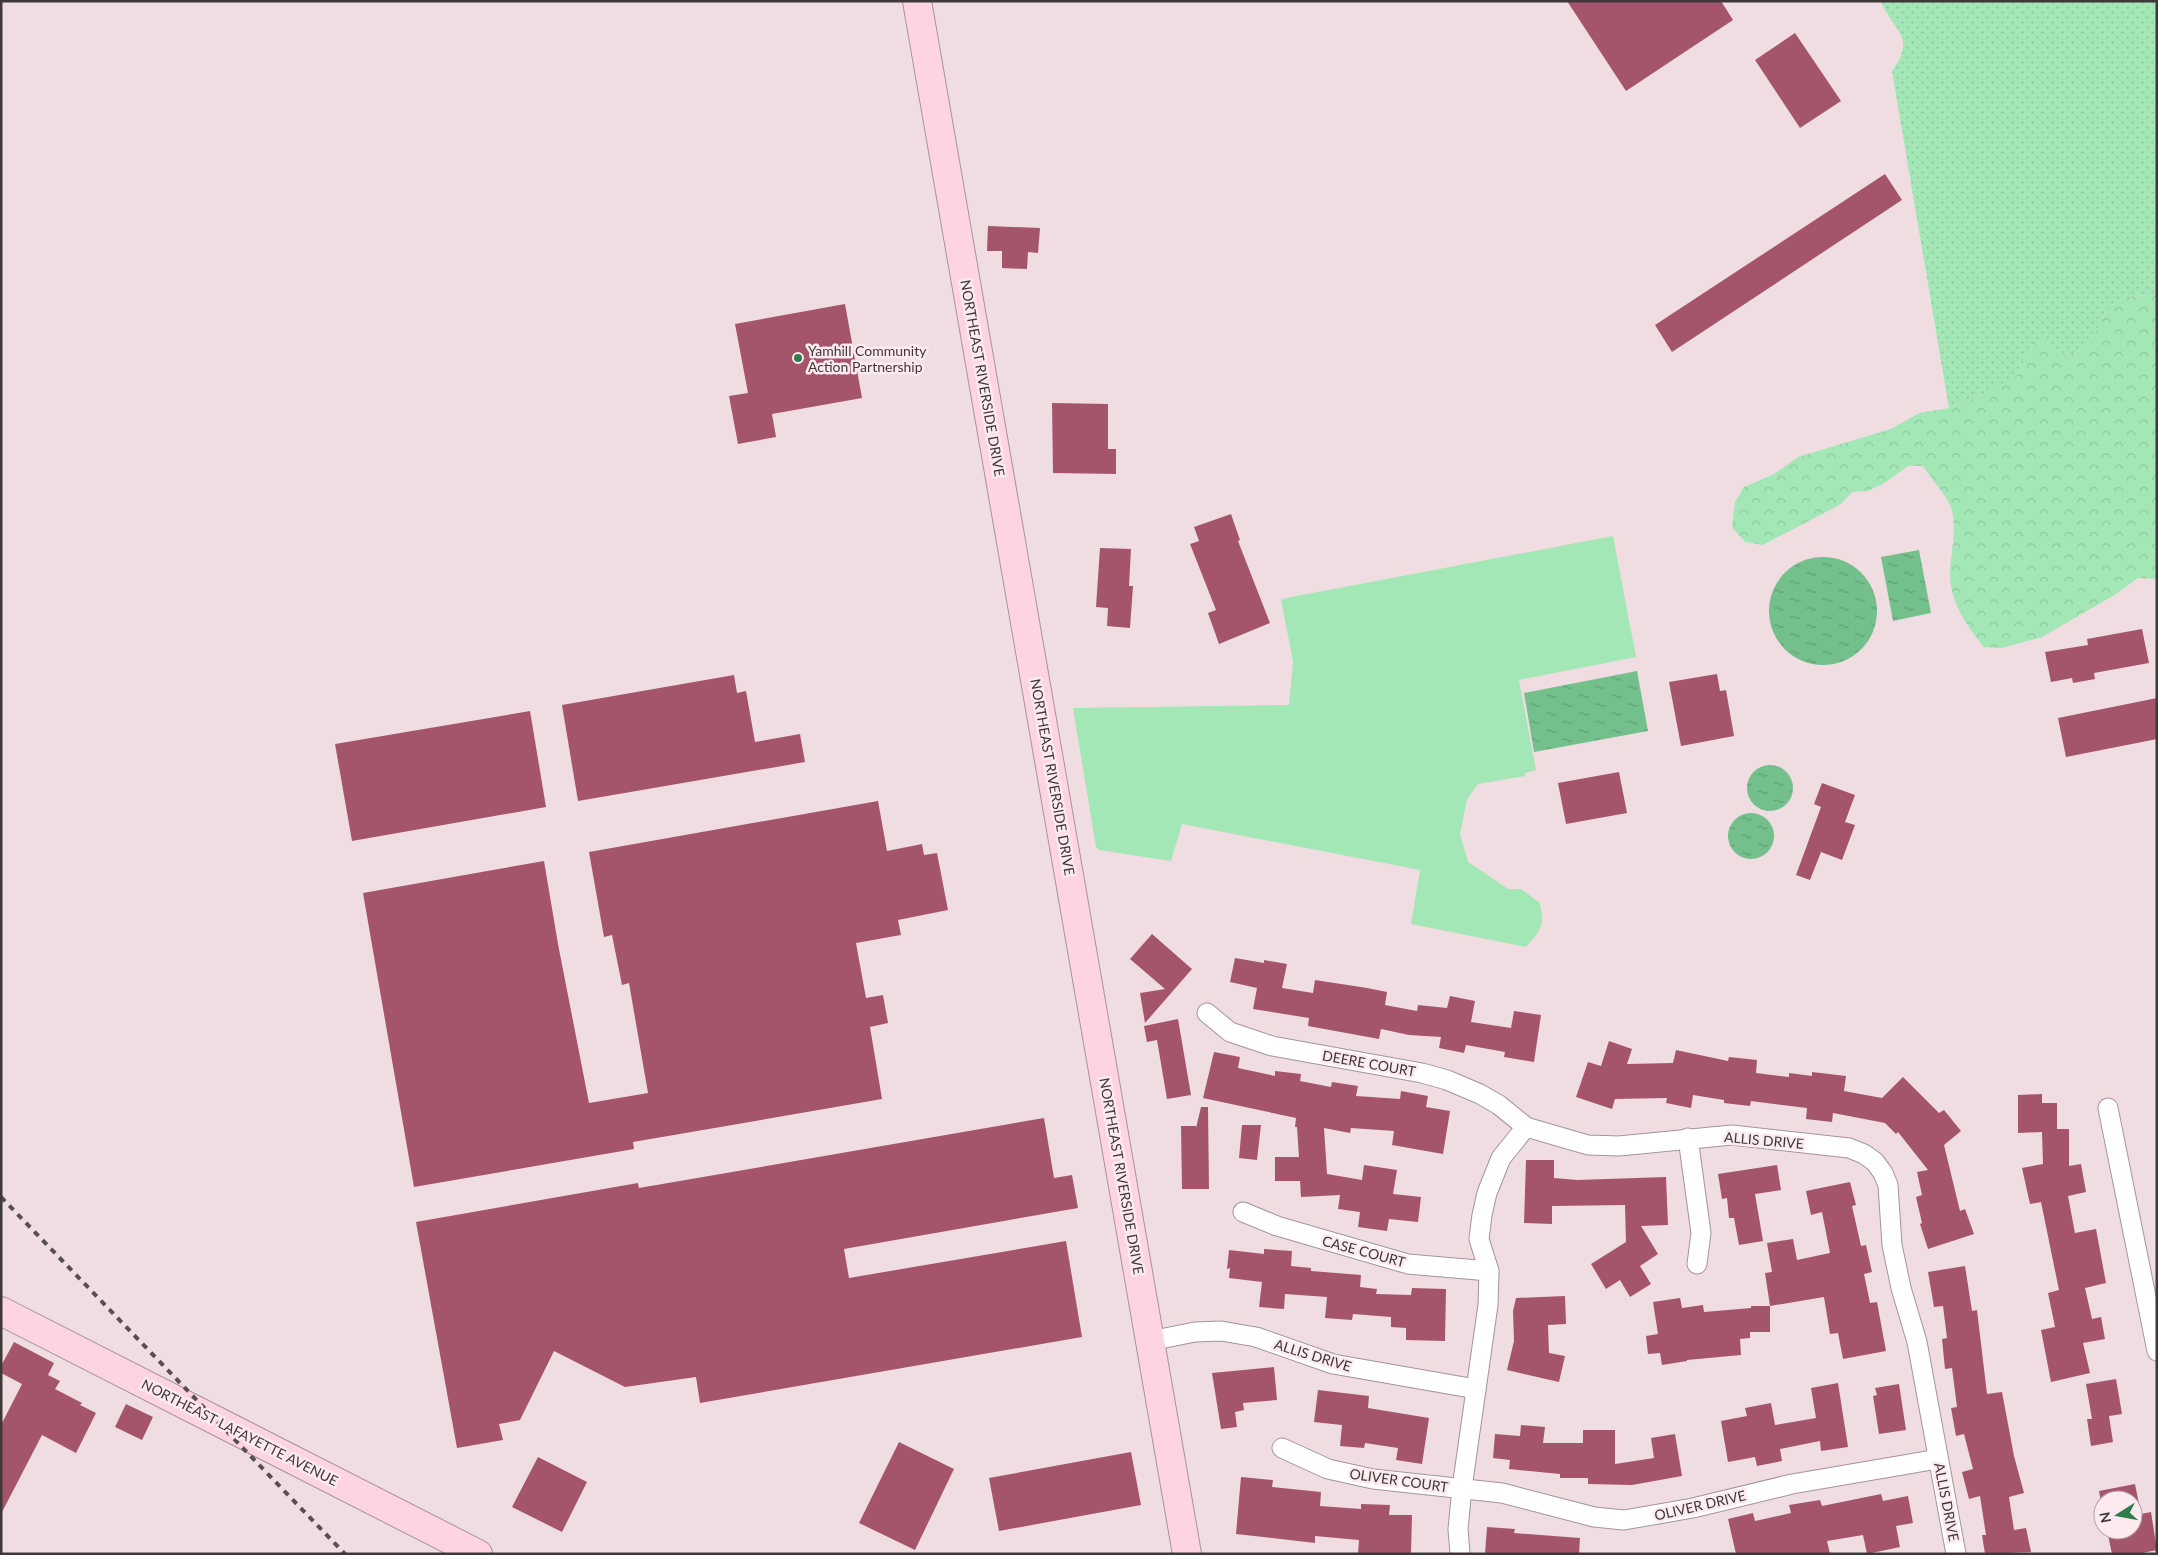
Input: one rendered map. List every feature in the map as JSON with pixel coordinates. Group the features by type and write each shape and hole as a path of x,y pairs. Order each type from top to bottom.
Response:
{"street":[{"name":"NORTHEAST RIVERSIDE DRIVE","path":"917,1 1187,1554"},
{"name":"DEERE COURT","path":"1207,1013 1230,1032 1272,1046 1422,1073 1447,1080 1480,1094 1499,1105 1526,1127"},
{"path":"2108,1108 2157,1351"},
{"name":"ALLIS DRIVE","path":"1526,1127 1588,1145 1619,1146 1732,1134 1849,1148 1864,1154 1879,1168 1888,1185 1892,1245 1901,1288 1917,1342 1956,1554"},
{"path":"1460,1554 1458,1529 1462,1488 1488,1305 1490,1271 1479,1239 1487,1193 1502,1158 1526,1127"},
{"path":"1688,1138 1701,1233 1697,1264"},
{"name":"CASE COURT","path":"1243,1212 1277,1226 1408,1264 1490,1271"},
{"name":"NORTHEAST LAFAYETTE AVENUE","path":"1,1311 478,1554"},
{"name":"ALLIS DRIVE","path":"1150,1341 1195,1332 1221,1331 1256,1337 1333,1364 1476,1389"},
{"name":"OLIVER COURT","path":"1282,1448 1328,1469 1373,1479 1462,1488"},
{"name":"OLIVER DRIVE","path":"1462,1488 1502,1493 1594,1517 1624,1520 1693,1508 1792,1484 1938,1458"}],"green space":[{"path":"1881,1 2157,1 2157,294 2127,297 2108,307 2100,325 2081,351 2065,355 2047,341 2035,341 2016,377 1991,391 1949,408 1892,71 1903,49 1903,41"},
{"path":"2157,294 2157,579 2138,578 2116,594 2042,637 2002,648 1984,647 1965,621 1952,590 1950,568 1954,530 1951,507 1923,466 1908,466 1886,482 1868,491 1852,492 1841,504 1763,545 1745,542 1732,527 1735,502 1744,487 1774,474 1798,457 1891,429 1919,413 1949,408 1991,391 2016,377 2035,341 2047,341 2065,355 2081,351 2100,325 2108,307 2127,297"},
{"path":"1613,536 1636,657 1519,680 1536,770 1525,773 1525,776 1478,784 1467,800 1460,834 1468,862 1508,889 1521,889 1540,903 1542,922 1538,932 1526,947 1411,924 1420,870 1182,824 1171,861 1099,850 1096,847 1073,708 1289,705 1293,662 1281,599"}],"water":[{"path":"1919,550 1931,613 1893,621 1881,557"},
{"path":"1823,557 1844,561 1861,573 1873,590 1877,611 1873,632 1861,649 1844,661 1823,665 1802,661 1785,649 1773,632 1769,611 1773,590 1785,573 1802,561"},
{"path":"1637,671 1648,731 1534,752 1524,693"},
{"path":"1775,765 1787,771 1792,779 1792,797 1787,805 1779,810 1765,811 1753,805 1748,797 1747,783 1753,771 1761,766"},
{"path":"1756,813 1768,819 1773,827 1773,845 1768,853 1760,858 1746,859 1734,853 1729,845 1728,831 1734,819 1742,814"}],"building":[{"path":"1567,1 1721,1 1733,20 1626,91"},
{"path":"1795,33 1841,101 1800,128 1755,60"},
{"path":"1885,174 1902,200 1672,352 1655,325"},
{"path":"988,226 1040,228 1038,253 1028,252 1027,269 1002,268 1002,251 987,251"},
{"name":"Yamhill Community Action Partnership","path":"845,304 862,398 772,414 776,437 738,444 729,396 748,393 735,324"},
{"path":"1052,403 1108,404 1108,449 1116,449 1116,474 1053,473"},
{"path":"1231,514 1240,540 1238,541 1270,623 1219,644 1208,613 1216,610 1190,544 1199,541 1194,527"},
{"path":"1100,548 1131,549 1129,586 1133,586 1130,628 1107,626 1108,608 1096,607"},
{"path":"2142,629 2149,663 2094,673 2095,679 2073,683 2072,678 2051,682 2045,652 2088,645 2087,639"},
{"path":"1717,674 1720,691 1726,690 1734,736 1681,746 1669,682"},
{"path":"734,675 737,693 746,691 755,742 800,734 805,762 578,801 562,705"},
{"path":"2157,698 2157,739 2066,757 2058,718"},
{"path":"530,711 546,807 352,841 335,744"},
{"path":"1619,772 1627,813 1566,824 1558,783"},
{"path":"1822,783 1855,795 1845,822 1855,825 1842,860 1821,852 1810,880 1796,875 1821,807 1814,804"},
{"path":"878,801 887,851 922,844 924,855 937,853 948,910 898,920 901,935 856,943 866,998 883,995 888,1023 870,1027 882,1099 633,1142 634,1149 414,1187 363,893 544,861 589,1103 648,1093 629,983 622,985 612,935 604,937 589,852"},
{"path":"1152,934 1192,969 1145,1023 1140,993 1165,989 1130,959"},
{"path":"1235,958 1264,963 1264,960 1287,964 1282,988 1313,993 1315,980 1367,988 1387,992 1385,1005 1417,1011 1418,1005 1447,1008 1450,996 1475,1001 1471,1022 1511,1028 1514,1011 1541,1015 1534,1062 1504,1057 1505,1052 1466,1045 1464,1053 1439,1048 1441,1037 1409,1035 1381,1029 1379,1039 1308,1026 1309,1018 1253,1009 1257,988 1230,982"},
{"path":"1178,1019 1191,1095 1167,1099 1157,1040 1147,1042 1144,1026"},
{"path":"1609,1041 1632,1049 1627,1064 1673,1063 1676,1050 1728,1061 1729,1057 1757,1060 1756,1073 1789,1077 1789,1073 1812,1076 1812,1072 1846,1076 1844,1091 1882,1098 1903,1077 1939,1113 1944,1110 1961,1131 1944,1145 1960,1211 1965,1209 1974,1234 1928,1249 1920,1224 1922,1223 1916,1197 1922,1195 1917,1172 1928,1170 1898,1132 1896,1134 1885,1123 1833,1113 1832,1122 1806,1119 1807,1108 1751,1101 1750,1106 1724,1103 1724,1100 1693,1095 1691,1108 1666,1103 1667,1098 1615,1099 1612,1109 1576,1097 1588,1062 1601,1066"},
{"path":"1214,1052 1240,1057 1238,1068 1275,1076 1275,1071 1301,1074 1300,1081 1331,1087 1332,1082 1358,1086 1356,1096 1400,1099 1401,1091 1428,1096 1426,1107 1450,1111 1443,1154 1392,1145 1394,1131 1351,1128 1350,1133 1324,1128 1327,1174 1362,1180 1364,1165 1397,1170 1393,1194 1421,1197 1418,1222 1389,1219 1387,1231 1358,1227 1360,1212 1338,1209 1340,1195 1301,1197 1300,1181 1275,1181 1275,1157 1299,1157 1297,1127 1295,1127 1296,1118 1203,1098"},
{"path":"2042,1094 2042,1103 2057,1103 2057,1129 2069,1129 2069,1166 2081,1164 2086,1192 2068,1196 2075,1233 2096,1229 2106,1283 2085,1288 2092,1319 2101,1317 2105,1339 2083,1343 2090,1373 2051,1382 2041,1330 2055,1327 2048,1293 2059,1290 2041,1202 2030,1204 2022,1168 2043,1164 2042,1132 2018,1133 2018,1095"},
{"path":"1201,1107 1208,1107 1209,1189 1182,1189 1181,1126 1196,1126 1196,1128"},
{"path":"1044,1118 1054,1178 1072,1175 1078,1208 844,1249 849,1278 1066,1241 1082,1337 700,1403 696,1377 625,1387 554,1351 520,1420 499,1424 503,1440 457,1448 416,1222 638,1183 639,1188"},
{"path":"1242,1125 1261,1125 1257,1160 1239,1158"},
{"path":"1526,1160 1554,1160 1554,1178 1577,1180 1666,1177 1668,1225 1641,1226 1658,1254 1640,1266 1651,1284 1630,1297 1620,1280 1606,1289 1591,1264 1626,1242 1625,1205 1552,1206 1552,1224 1524,1223"},
{"path":"1777,1165 1781,1190 1755,1194 1763,1241 1739,1245 1734,1218 1729,1218 1727,1198 1722,1199 1718,1174"},
{"path":"1850,1182 1856,1205 1852,1206 1861,1246 1866,1245 1872,1272 1864,1274 1870,1303 1877,1302 1886,1351 1843,1359 1838,1333 1830,1334 1824,1297 1770,1306 1765,1273 1772,1272 1767,1243 1793,1239 1797,1260 1830,1253 1822,1212 1811,1215 1806,1191"},
{"path":"1264,1249 1292,1251 1291,1266 1311,1268 1311,1271 1361,1275 1360,1287 1377,1289 1376,1294 1411,1295 1412,1288 1446,1289 1445,1341 1406,1340 1406,1328 1391,1327 1391,1317 1353,1314 1352,1320 1325,1318 1327,1297 1285,1294 1284,1309 1259,1307 1262,1282 1229,1278 1230,1268 1227,1269 1229,1250 1264,1254"},
{"path":"1965,1266 1972,1311 1977,1310 1987,1394 2002,1392 2014,1456 2024,1493 2009,1497 2014,1530 2026,1528 2031,1552 1985,1554 1982,1535 1986,1535 1980,1496 1969,1499 1962,1472 1973,1469 1964,1434 1956,1436 1951,1408 1957,1407 1952,1368 1945,1369 1942,1339 1947,1338 1943,1306 1934,1307 1928,1272"},
{"path":"1565,1296 1566,1324 1548,1325 1549,1353 1565,1356 1559,1382 1507,1370 1514,1341 1513,1311 1516,1298"},
{"path":"1680,1298 1682,1308 1703,1305 1704,1312 1751,1308 1751,1306 1770,1306 1770,1332 1750,1332 1750,1338 1740,1339 1741,1355 1687,1360 1662,1365 1660,1353 1648,1354 1646,1336 1658,1334 1653,1302"},
{"path":"14,1342 54,1363 48,1375 60,1381 55,1389 82,1403 80,1405 96,1413 76,1453 42,1435 1,1514 1,1425 22,1384 1,1373 1,1366"},
{"path":"1274,1367 1277,1400 1243,1403 1244,1410 1235,1412 1237,1427 1221,1429 1212,1373"},
{"path":"2116,1379 2122,1414 2109,1416 2113,1442 2091,1446 2087,1419 2092,1419 2086,1384"},
{"path":"1838,1383 1848,1447 1821,1451 1820,1441 1780,1449 1782,1461 1757,1466 1755,1457 1728,1462 1721,1421 1747,1416 1745,1408 1771,1403 1775,1425 1816,1418 1811,1388"},
{"path":"1899,1384 1906,1430 1879,1434 1873,1396 1877,1395 1875,1388"},
{"path":"1318,1390 1369,1396 1368,1408 1429,1418 1422,1464 1396,1460 1398,1448 1365,1443 1364,1448 1340,1446 1342,1425 1314,1422"},
{"path":"126,1404 153,1417 142,1440 115,1427"},
{"path":"1521,1425 1545,1427 1543,1443 1583,1443 1583,1430 1615,1430 1615,1464 1654,1458 1651,1438 1675,1434 1682,1476 1632,1485 1588,1484 1588,1478 1560,1478 1560,1474 1509,1469 1510,1460 1493,1458 1495,1434 1520,1436"},
{"path":"899,1442 954,1469 915,1550 859,1523"},
{"path":"1131,1452 1141,1505 999,1531 989,1478"},
{"path":"538,1457 587,1482 562,1532 512,1507"},
{"path":"1241,1477 1273,1480 1272,1487 1321,1492 1320,1506 1361,1509 1361,1504 1390,1505 1389,1515 1412,1515 1411,1553 1358,1554 1359,1540 1315,1536 1315,1543 1236,1534"},
{"path":"2135,1484 2136,1490 2104,1490"},
{"path":"1881,1494 1883,1501 1908,1496 1913,1523 1896,1526 1900,1547 1867,1554 1863,1535 1827,1541 1830,1554 1736,1554 1728,1519 1753,1513 1755,1521 1791,1513 1789,1505 1820,1500 1822,1506"},
{"path":"2151,1512 2157,1550 2137,1554 2112,1554 2109,1540 2143,1540 2143,1514"},
{"path":"1487,1527 1515,1529 1514,1533 1580,1538 1579,1554 1485,1554"}],"railway":[{"path":"1,1197 345,1554"}],"place":[{"name":"Yamhill Community Action Partnership","path":"798,358"}]}
